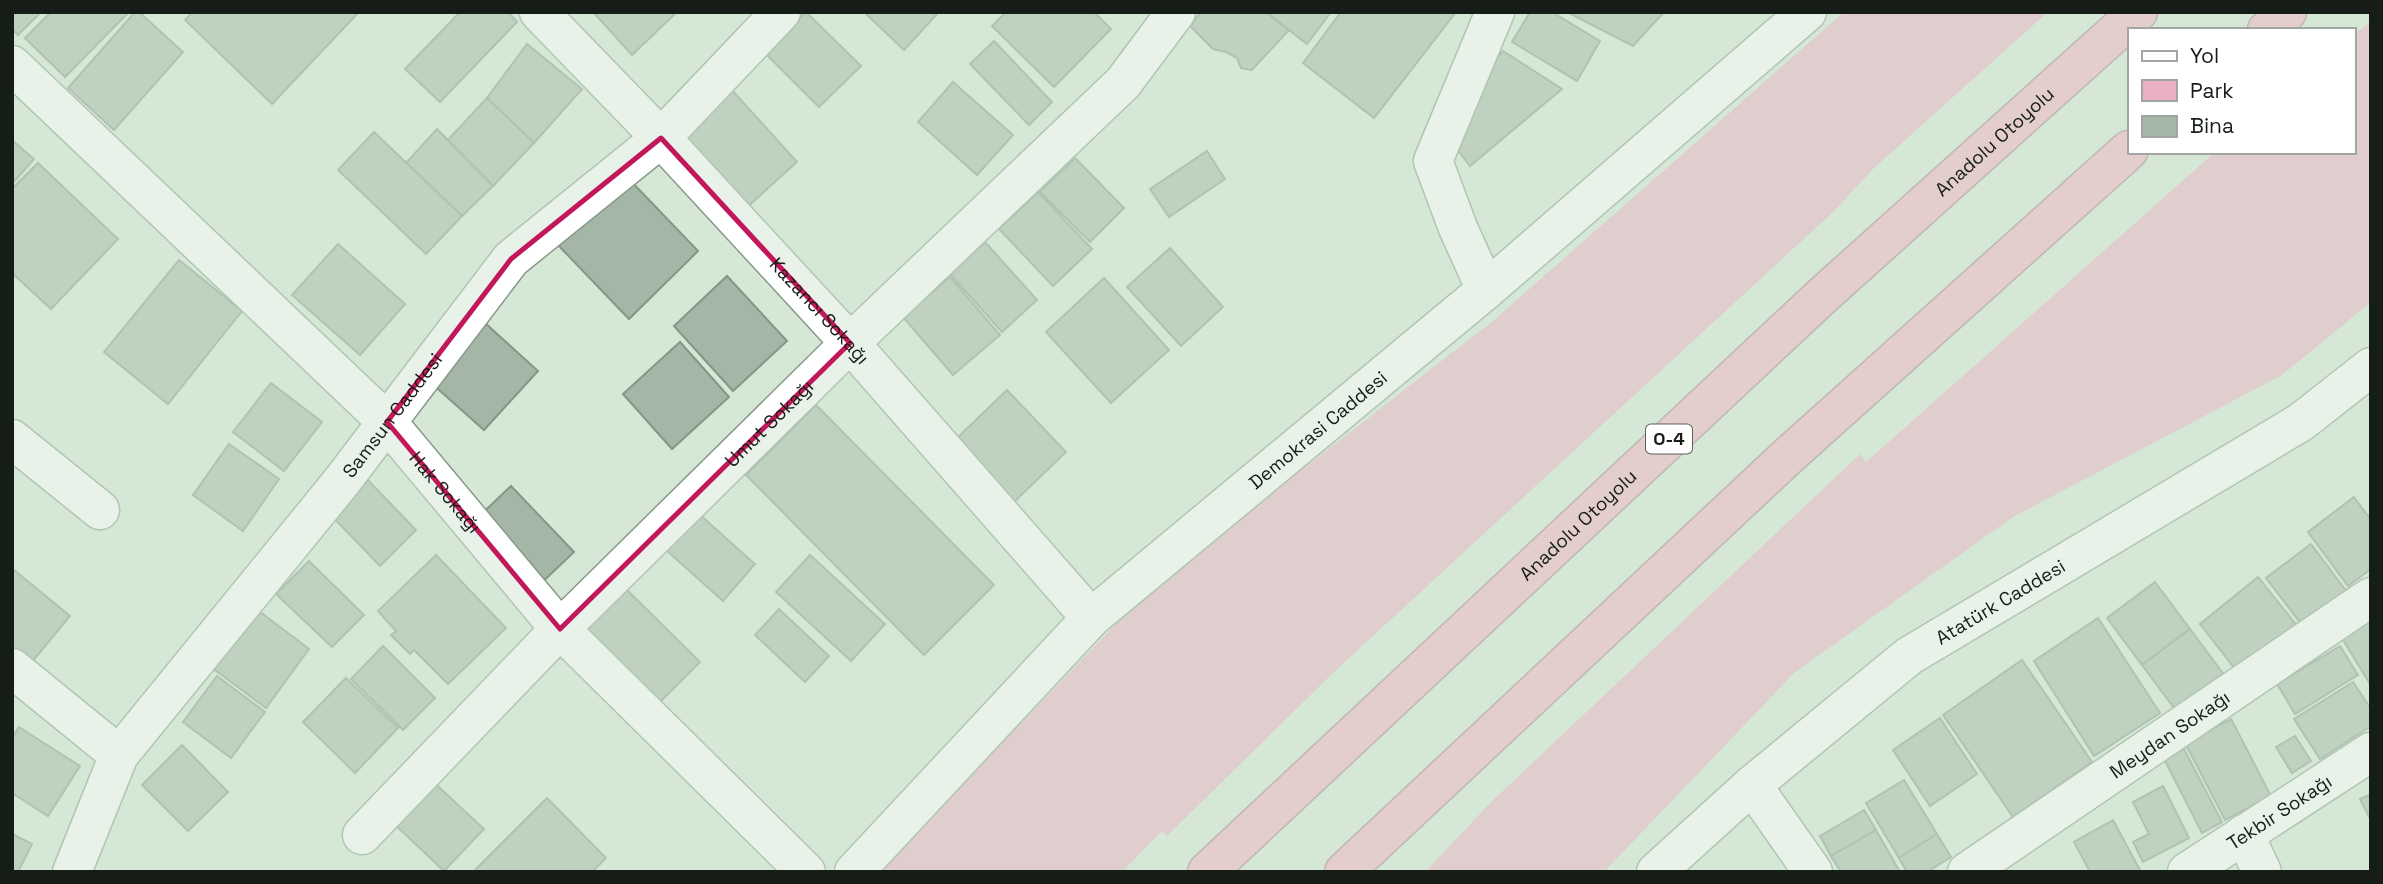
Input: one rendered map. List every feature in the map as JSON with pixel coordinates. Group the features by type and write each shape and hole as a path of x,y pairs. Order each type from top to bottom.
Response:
{"highway":[{"name":"Anadolu Otoyolu","path":"1207,872 1821,297 2138,12"},
{"path":"2269,28 2287,12"},
{"path":"1344,872 1778,466 2128,151"}],"street":[{"name":"Samsun Caddesi","path":"72,872 119,755 342,481 512,259 660,138 781,12"},
{"path":"1486,290 1458,228 1433,161 1495,12"},
{"name":"Demokrasi Caddesi","path":"854,872 1091,618 1486,290 1807,12"},
{"name":"Kazancı Sokağı","path":"542,13 850,343 1091,618"},
{"name":"Umut Sokağı","path":"362,835 560,629 850,343 1123,83 1170,15"},
{"name":"Hak Sokağı","path":"12,65 387,422 560,629 806,872"},
{"name":"Atatürk Caddesi","path":"1656,872 1752,785 1909,656 2301,422 2371,367"},
{"path":"12,439 100,510"},
{"name":"Meydan Sokağı","path":"1967,872 2371,597"},
{"path":"12,668 119,755"},
{"name":"Tekbir Sokağı","path":"2187,872 2371,752"},
{"path":"1752,785 1813,872"},
{"path":"2244,834 2262,872"}],"highlighted area":[{"path":"661,138 850,343 560,629 387,422 511,259"}],"green space":[{"path":"1844,12 2048,12 1874,168 1832,213 1335,671 1167,836 1162,831 1122,872 879,872 1150,588 1494,320"},
{"path":"2371,21 2371,302 2282,375 2013,517 1794,673 1604,872 1425,872 1491,802 1860,454 1866,462 2213,154 2355,154 2355,33"}],"building":[{"path":"12,12 41,12 18,35 12,29"},
{"path":"51,12 129,12 65,77 25,38"},
{"path":"135,12 139,12 183,52 114,130 68,88"},
{"path":"192,12 359,12 272,104 185,20"},
{"path":"460,12 508,12 517,22 440,102 405,69"},
{"path":"593,12 677,12 632,55"},
{"path":"806,12 861,66 819,107 765,53"},
{"path":"864,12 939,12 904,50"},
{"path":"1006,12 1094,12 1111,29 1054,87 992,26"},
{"path":"1201,12 1266,12 1289,30 1252,70 1241,68 1237,58 1213,49 1190,26"},
{"path":"1266,12 1331,12 1307,44"},
{"path":"1341,12 1456,12 1374,118 1303,63"},
{"path":"1530,12 1552,12 1600,41 1577,81 1512,42"},
{"path":"1567,12 1664,12 1633,46"},
{"path":"994,41 1052,102 1029,125 970,64"},
{"path":"527,44 582,89 534,143 487,98"},
{"path":"1503,51 1562,89 1470,166 1447,136 1475,80"},
{"path":"953,82 1013,135 977,175 918,122"},
{"path":"730,88 797,162 744,210 676,137"},
{"path":"487,98 534,143 493,186 447,141"},
{"path":"437,129 493,186 462,216 406,163"},
{"path":"374,132 462,216 426,254 338,170"},
{"path":"12,140 34,159 12,184"},
{"path":"1207,151 1225,179 1169,217 1150,189"},
{"path":"1075,158 1124,208 1090,242 1040,192"},
{"path":"38,163 118,239 51,309 12,273 12,189"},
{"path":"627,177 698,251 629,319 557,244"},
{"path":"1038,192 1092,249 1053,286 999,229"},
{"path":"985,242 1037,300 1002,332 950,274"},
{"path":"338,244 405,304 360,355 292,295"},
{"path":"1170,248 1223,307 1181,346 1127,287"},
{"path":"179,260 242,311 168,404 104,352"},
{"path":"727,276 787,341 733,391 674,326"},
{"path":"950,277 1000,335 953,375 903,317"},
{"path":"1104,278 1169,350 1111,403 1046,332"},
{"path":"484,322 538,371 484,430 430,382"},
{"path":"680,342 729,397 672,449 623,394"},
{"path":"271,383 322,422 284,471 233,432"},
{"path":"1007,390 1066,452 1013,503 954,441"},
{"path":"816,405 994,585 924,655 746,475"},
{"path":"229,444 279,479 243,531 193,495"},
{"path":"363,475 416,530 380,566 326,510"},
{"path":"511,486 574,552 536,588 473,522"},
{"path":"2354,497 2371,520 2371,569 2348,586 2308,532"},
{"path":"699,514 755,564 723,601 666,550"},
{"path":"2311,544 2347,592 2302,625 2266,578"},
{"path":"436,555 506,628 448,684 414,650 410,654 391,635 396,631 378,611"},
{"path":"810,555 885,624 851,661 776,592"},
{"path":"309,561 364,615 332,647 276,594"},
{"path":"14,570 70,616 27,668 12,656"},
{"path":"2258,577 2298,627 2239,674 2200,624"},
{"path":"2155,582 2190,629 2142,665 2107,618"},
{"path":"620,583 700,662 654,708 575,629"},
{"path":"255,608 309,649 266,708 211,667"},
{"path":"779,609 829,656 805,682 755,635"},
{"path":"2371,616 2371,684 2370,684 2340,635"},
{"path":"2098,618 2160,713 2094,756 2034,661"},
{"path":"2190,629 2228,680 2180,716 2142,665"},
{"path":"383,646 435,698 403,730 351,679"},
{"path":"2340,646 2358,675 2295,714 2277,684"},
{"path":"2022,660 2092,762 2013,817 1943,715"},
{"path":"217,676 265,712 231,758 183,722"},
{"path":"346,678 398,728 355,773 303,722"},
{"path":"2353,682 2371,709 2371,726 2320,759 2294,719"},
{"path":"1940,718 1977,774 1930,806 1893,750"},
{"path":"2231,719 2271,796 2225,820 2185,743"},
{"path":"19,727 80,766 48,816 12,793 12,738"},
{"path":"2295,736 2311,761 2292,773 2276,747"},
{"path":"182,745 228,792 188,831 142,785"},
{"path":"2184,749 2222,822 2202,833 2164,759"},
{"path":"429,778 484,829 444,871 390,820"},
{"path":"1904,780 1937,834 1899,858 1866,803"},
{"path":"2163,786 2189,838 2143,862 2133,842 2149,834 2133,802"},
{"path":"2371,794 2371,821 2360,799"},
{"path":"547,798 606,858 592,872 473,872"},
{"path":"1864,810 1876,830 1831,856 1820,836"},
{"path":"2113,820 2141,872 2090,872 2074,842"},
{"path":"1876,830 1900,872 1841,872 1831,856"},
{"path":"12,834 32,844 18,872 12,872"},
{"path":"1937,834 1951,857 1927,872 1907,872 1899,858"}]}
